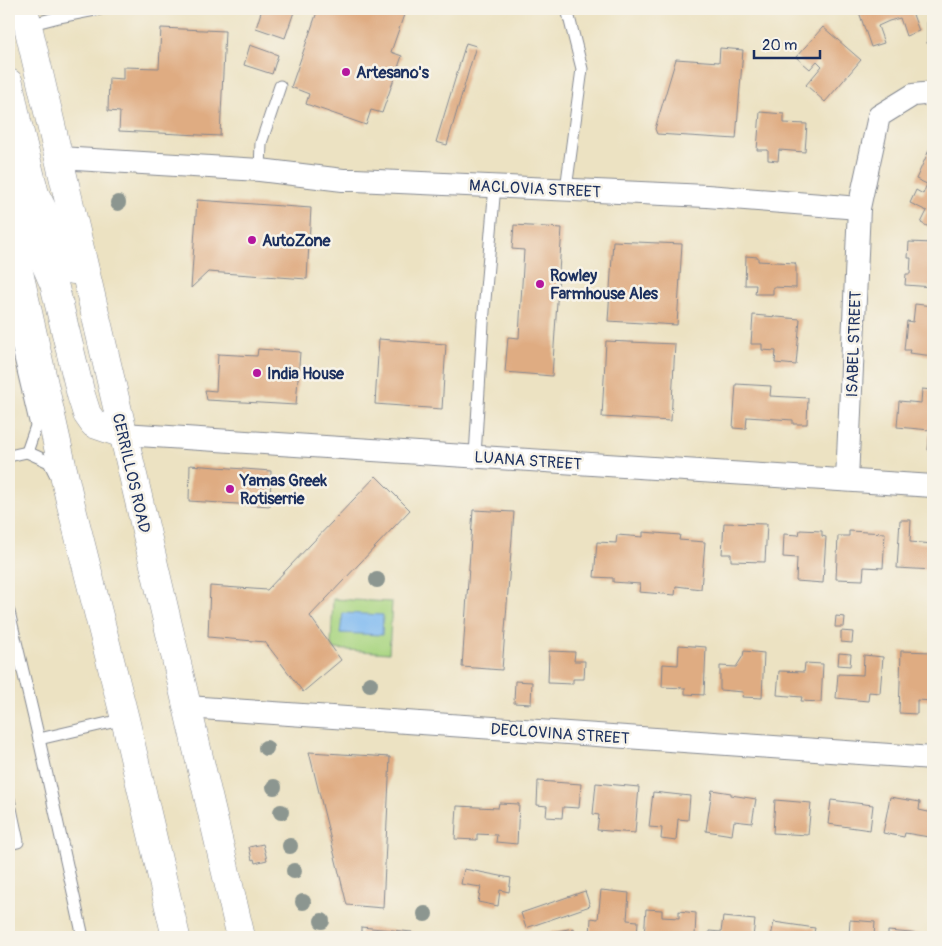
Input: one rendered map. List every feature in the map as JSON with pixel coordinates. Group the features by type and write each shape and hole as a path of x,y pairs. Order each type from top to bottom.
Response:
{"main road":[{"name":"CERRILLOS ROAD","path":"26,17 240,937"},
{"path":"9,83 36,194 94,311"},
{"path":"9,181 54,284 81,395 88,414 94,424 123,434"},
{"path":"9,227 12,296 70,502 125,719 176,937"}],"street":[{"path":"859,208 879,116 913,95 933,93"},
{"name":"MACLOVIA STREET","path":"59,158 260,170 342,180 706,196 859,208"},
{"name":"ISABEL STREET","path":"847,480 859,208"},
{"name":"LUANA STREET","path":"123,434 933,486"},
{"name":"DECLOVINA STREET","path":"187,708 933,758"}],"lane":[{"path":"26,17 59,17 100,9"},
{"path":"566,189 582,69 567,9"},
{"path":"260,170 261,143 280,86"},
{"path":"475,456 483,323 495,186"},
{"path":"12,296 36,426 27,452"},
{"path":"9,456 27,452 49,462 70,502"},
{"path":"9,612 83,937"},
{"path":"39,739 125,719"},
{"path":"9,799 18,842 9,844"}],"green space":[{"path":"333,599 392,602 389,653 334,649 331,645"}],"water":[{"path":"343,613 383,615 382,635 340,633"}],"building":[{"path":"262,9 295,9 285,38 256,28"},
{"name":"Artesano's","path":"318,9 406,9 391,52 402,56 382,113 371,110 366,125 306,104 309,94 291,87"},
{"path":"858,9 911,9 919,31 906,36 900,18 889,21 878,26 884,43 871,47"},
{"path":"927,9 933,9 933,43 927,43"},
{"path":"823,27 861,60 825,102 806,85 822,66 817,61 810,69 796,57"},
{"path":"161,28 225,31 220,136 119,131 120,112 108,111 109,78 123,79 123,67 159,68"},
{"path":"466,43 476,46 447,145 436,142"},
{"path":"250,45 278,55 272,74 244,65"},
{"path":"720,48 743,50 736,139 657,134 655,129 676,59 719,62"},
{"path":"760,112 784,114 784,123 807,124 805,152 779,150 778,161 768,160 768,150 757,150"},
{"path":"930,148 933,149 933,229 921,223 927,211 910,203 916,190 923,194 927,184 916,179"},
{"name":"AutoZone","path":"197,200 311,208 307,279 208,272 191,288"},
{"path":"514,225 562,228 552,376 505,372 508,337 519,338 524,250 512,249"},
{"path":"613,241 682,244 677,325 608,321"},
{"path":"909,242 933,243 933,287 905,285 906,274 910,274"},
{"path":"746,256 758,257 758,261 795,263 796,288 773,287 773,294 755,294 756,285 745,285"},
{"path":"915,304 933,306 933,356 909,353 910,350 904,350 907,321 913,322"},
{"path":"753,315 800,319 796,365 775,363 776,351 762,350 762,344 751,344"},
{"path":"379,339 446,344 442,409 375,404"},
{"path":"606,341 675,344 671,421 602,417"},
{"name":"India House","path":"258,349 300,352 296,405 207,400 205,390 216,391 218,354 257,356"},
{"path":"736,384 771,386 770,396 808,398 807,424 793,424 793,420 747,417 746,429 733,428"},
{"path":"922,389 933,390 933,451 928,450 930,430 897,427 899,401 921,403"},
{"name":"Yamas Greek Rotiserrie","path":"190,465 271,471 270,506 189,501"},
{"path":"376,476 410,510 310,616 341,660 303,692 265,642 208,637 210,586 267,590"},
{"path":"473,510 514,512 502,670 462,667"},
{"path":"900,520 911,520 910,542 933,544 933,570 897,568"},
{"path":"724,523 767,524 765,562 731,561 731,554 722,554"},
{"path":"800,530 822,531 822,536 826,537 823,583 796,581 797,558 783,557 784,534 799,535"},
{"path":"849,531 885,533 883,568 864,567 863,580 836,579 838,536 849,536"},
{"path":"643,532 680,535 679,540 705,542 701,589 676,586 675,595 639,592 640,584 613,582 613,578 594,577 597,542 616,543 617,535 643,537"},
{"path":"836,616 845,617 844,627 835,627"},
{"path":"841,631 853,632 852,643 841,642"},
{"path":"679,645 706,647 704,695 685,694 685,688 662,687 663,664 678,665"},
{"path":"549,651 575,652 574,661 585,661 584,679 573,679 573,684 548,683"},
{"path":"744,651 764,653 762,698 742,697 743,692 720,690 720,666 736,667"},
{"path":"901,651 933,652 933,701 917,700 917,714 899,713"},
{"path":"839,653 851,654 850,666 838,665"},
{"path":"864,655 883,657 880,693 869,692 868,701 836,698 838,674 863,675"},
{"path":"805,663 823,664 821,702 801,701 802,697 777,695 779,671 804,672"},
{"path":"515,681 532,682 531,704 514,703"},
{"path":"309,752 390,757 383,908 347,905"},
{"path":"538,781 581,784 579,808 563,807 562,818 546,817 547,806 537,805"},
{"path":"596,783 639,787 635,833 597,830 599,815 593,814"},
{"path":"712,790 756,799 752,823 734,821 732,835 706,831"},
{"path":"653,792 690,796 688,820 678,819 676,841 661,839 662,828 649,827"},
{"path":"890,797 920,802 919,810 933,813 929,837 905,833 904,837 883,833"},
{"path":"775,800 811,803 808,835 773,833"},
{"path":"831,800 873,805 870,830 828,824"},
{"path":"499,803 519,804 517,844 496,842 497,835 477,834 477,840 455,839 457,806 498,808"},
{"path":"263,844 267,860 255,863 254,859 252,860 249,847"},
{"path":"464,869 511,878 509,892 500,890 498,906 478,902 481,887 461,884"},
{"path":"601,890 629,893 627,920 638,921 637,937 590,937 591,918 598,919"},
{"path":"585,891 590,906 526,928 521,913"},
{"path":"646,909 662,910 662,917 679,918 679,911 696,913 695,937 644,937"},
{"path":"723,917 755,920 753,937 709,937 709,931 721,932"},
{"path":"850,920 875,922 874,937 849,937"},
{"path":"774,922 815,928 813,937 771,937"},
{"path":"361,927 412,932 411,937 361,937"},
{"path":"574,928 575,937 529,937 529,936"},
{"path":"888,931 933,935 933,937 888,937"}],"place":[{"name":"Artesano's","path":"346,72"},
{"name":"AutoZone","path":"252,240"},
{"name":"Rowley Farmhouse Ales","path":"540,284"},
{"name":"India House","path":"257,373"},
{"name":"Yamas Greek Rotiserrie","path":"230,489"}]}
